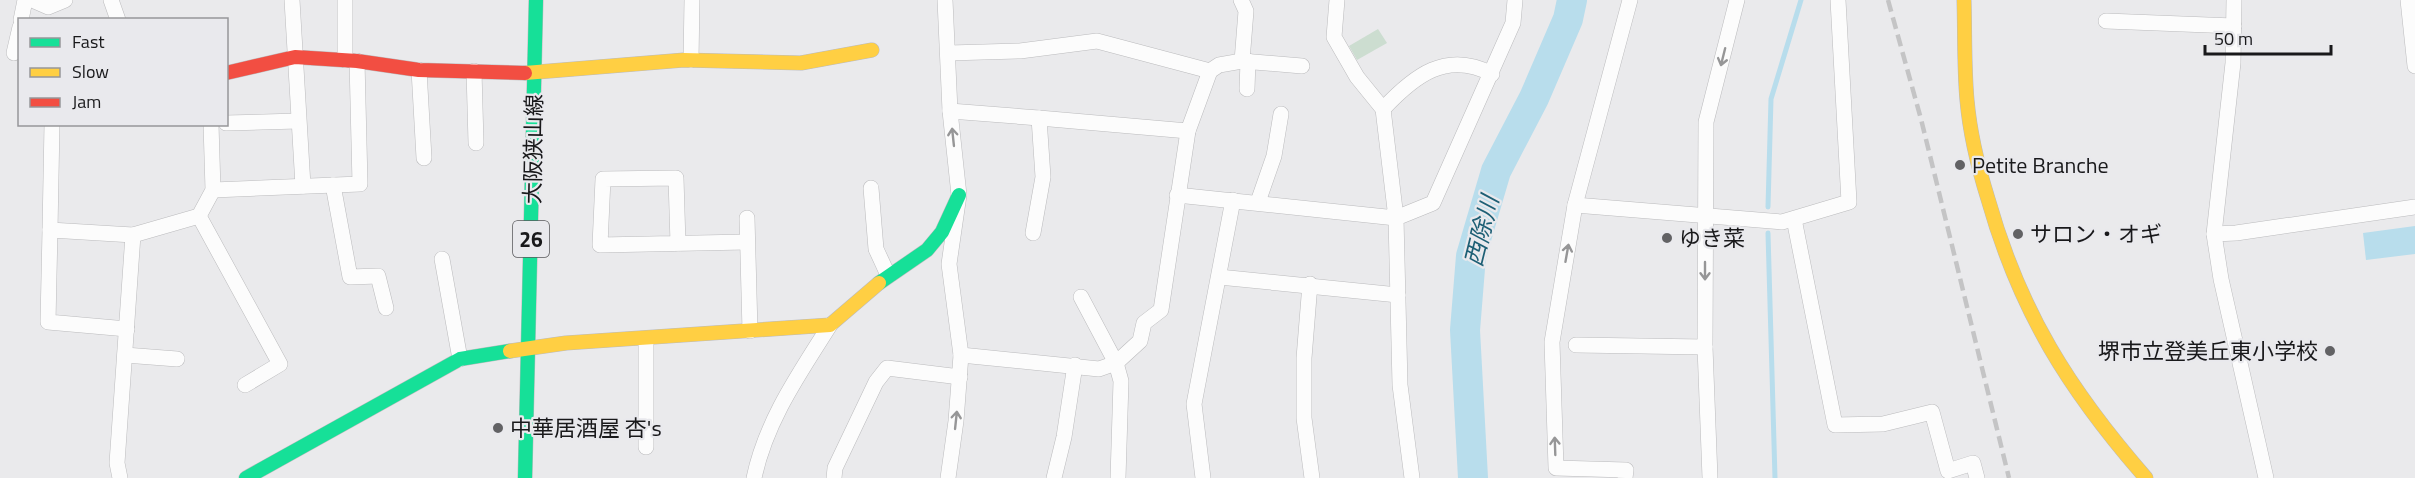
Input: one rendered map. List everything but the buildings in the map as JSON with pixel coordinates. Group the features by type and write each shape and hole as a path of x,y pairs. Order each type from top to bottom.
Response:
{"street":[{"path":"21,18 25,0"},
{"path":"32,0 48,8 65,0"},
{"path":"114,0 118,18"},
{"path":"292,0 303,186"},
{"path":"213,190 360,184 345,0"},
{"name":"大阪狭山線","path":"525,478 536,0"},
{"path":"691,60 692,0"},
{"path":"945,0 950,111 959,195 949,264 962,355 948,478"},
{"path":"1241,0 1246,11 1246,89"},
{"path":"1336,0 1334,37 1358,77 1383,109 1396,218 1400,385 1412,478"},
{"path":"1177,195 1396,218 1433,203 1513,23 1515,0"},
{"path":"1625,478 1626,470 1556,468 1552,342 1575,205 1630,0"},
{"path":"1710,478 1705,347 1706,122 1737,0"},
{"path":"1575,205 1782,222 1849,202 1838,0"},
{"path":"1964,0 1967,101 1990,209 2008,267 2049,352 2081,401 2146,478"},
{"path":"2234,0 2233,63 2214,234 2221,279 2266,478"},
{"path":"2408,0 2415,66"},
{"path":"2106,21 2234,26"},
{"path":"11,53 18,33"},
{"path":"949,53 1020,51 1097,41 1210,71"},
{"path":"228,73 295,57 351,60 419,70 535,73 691,60 801,63 872,50"},
{"path":"962,355 1099,369 1116,363 1140,341 1144,323 1161,310 1188,131 1210,71 1219,65 1245,61 1302,66"},
{"path":"1383,109 1407,85 1432,71 1451,64 1477,66 1492,74"},
{"path":"419,70 424,158"},
{"path":"474,71 476,143"},
{"path":"950,111 1188,131"},
{"path":"1258,202 1274,156 1281,114"},
{"path":"1033,233 1042,177 1039,118"},
{"path":"228,123 298,122"},
{"path":"52,126 48,322 127,329"},
{"path":"50,230 134,236 199,216 213,190 211,126"},
{"path":"678,244 676,178 603,179 600,245 678,244 746,242"},
{"path":"333,185 350,277 378,276 386,308"},
{"path":"871,188 876,249 888,275"},
{"path":"754,478 758,458 774,417 830,325 888,275 927,250 942,232 959,195"},
{"path":"1203,478 1194,404 1233,200"},
{"path":"2214,234 2236,233 2415,207"},
{"path":"199,216 280,364 245,385"},
{"path":"747,218 750,331"},
{"path":"1794,219 1834,425 1883,424 1932,412 1948,471 1973,463 1977,478"},
{"path":"120,478 117,464 134,236"},
{"path":"927,250 949,264"},
{"path":"442,259 460,359"},
{"path":"1219,277 1398,295"},
{"path":"1310,285 1304,358 1304,418 1312,478"},
{"path":"1081,297 1116,363 1121,381 1118,478"},
{"path":"246,478 460,359 528,347 830,325"},
{"path":"646,339 646,447"},
{"path":"1576,345 1705,347"},
{"path":"125,355 177,359"},
{"path":"1054,478 1064,437 1075,365"},
{"path":"834,478 835,468 876,382 887,368 960,377"}],"green space":[{"path":"1378,29 1387,43 1357,60 1349,46"}],"water":[{"path":"2415,226 2415,254 2366,260 2363,233"}],"waterway":[{"name":"西除川","path":"1473,478 1465,330 1471,256 1496,171 1534,98 1568,19 1572,0"},
{"path":"1768,207 1771,99 1801,0"},
{"path":"1768,233 1775,478"}],"railway":[{"path":"1888,0 1921,119 2009,478"}],"traffic: fast":[{"path":"525,478 536,0"},
{"path":"879,283 927,250 942,232 959,195"},
{"path":"246,478 460,359 510,351"}],"traffic: slow":[{"path":"1964,0 1965,75 1970,125 1981,175 2015,278 2050,348 2071,381 2093,413 2146,478"},
{"path":"525,73 684,60 801,63 872,50"},
{"path":"510,351 566,343 830,325 879,283"}],"traffic: jam":[{"path":"228,73 295,57 357,61 419,70 525,73"}],"place":[{"name":"Petite Branche","path":"1960,165"},
{"name":"サロン・オギ","path":"2018,234"},
{"name":"ゆき菜","path":"1667,238"},
{"name":"堺市立登美丘東小学校","path":"2330,351"},
{"name":"中華居酒屋 杏's","path":"498,428"}]}
